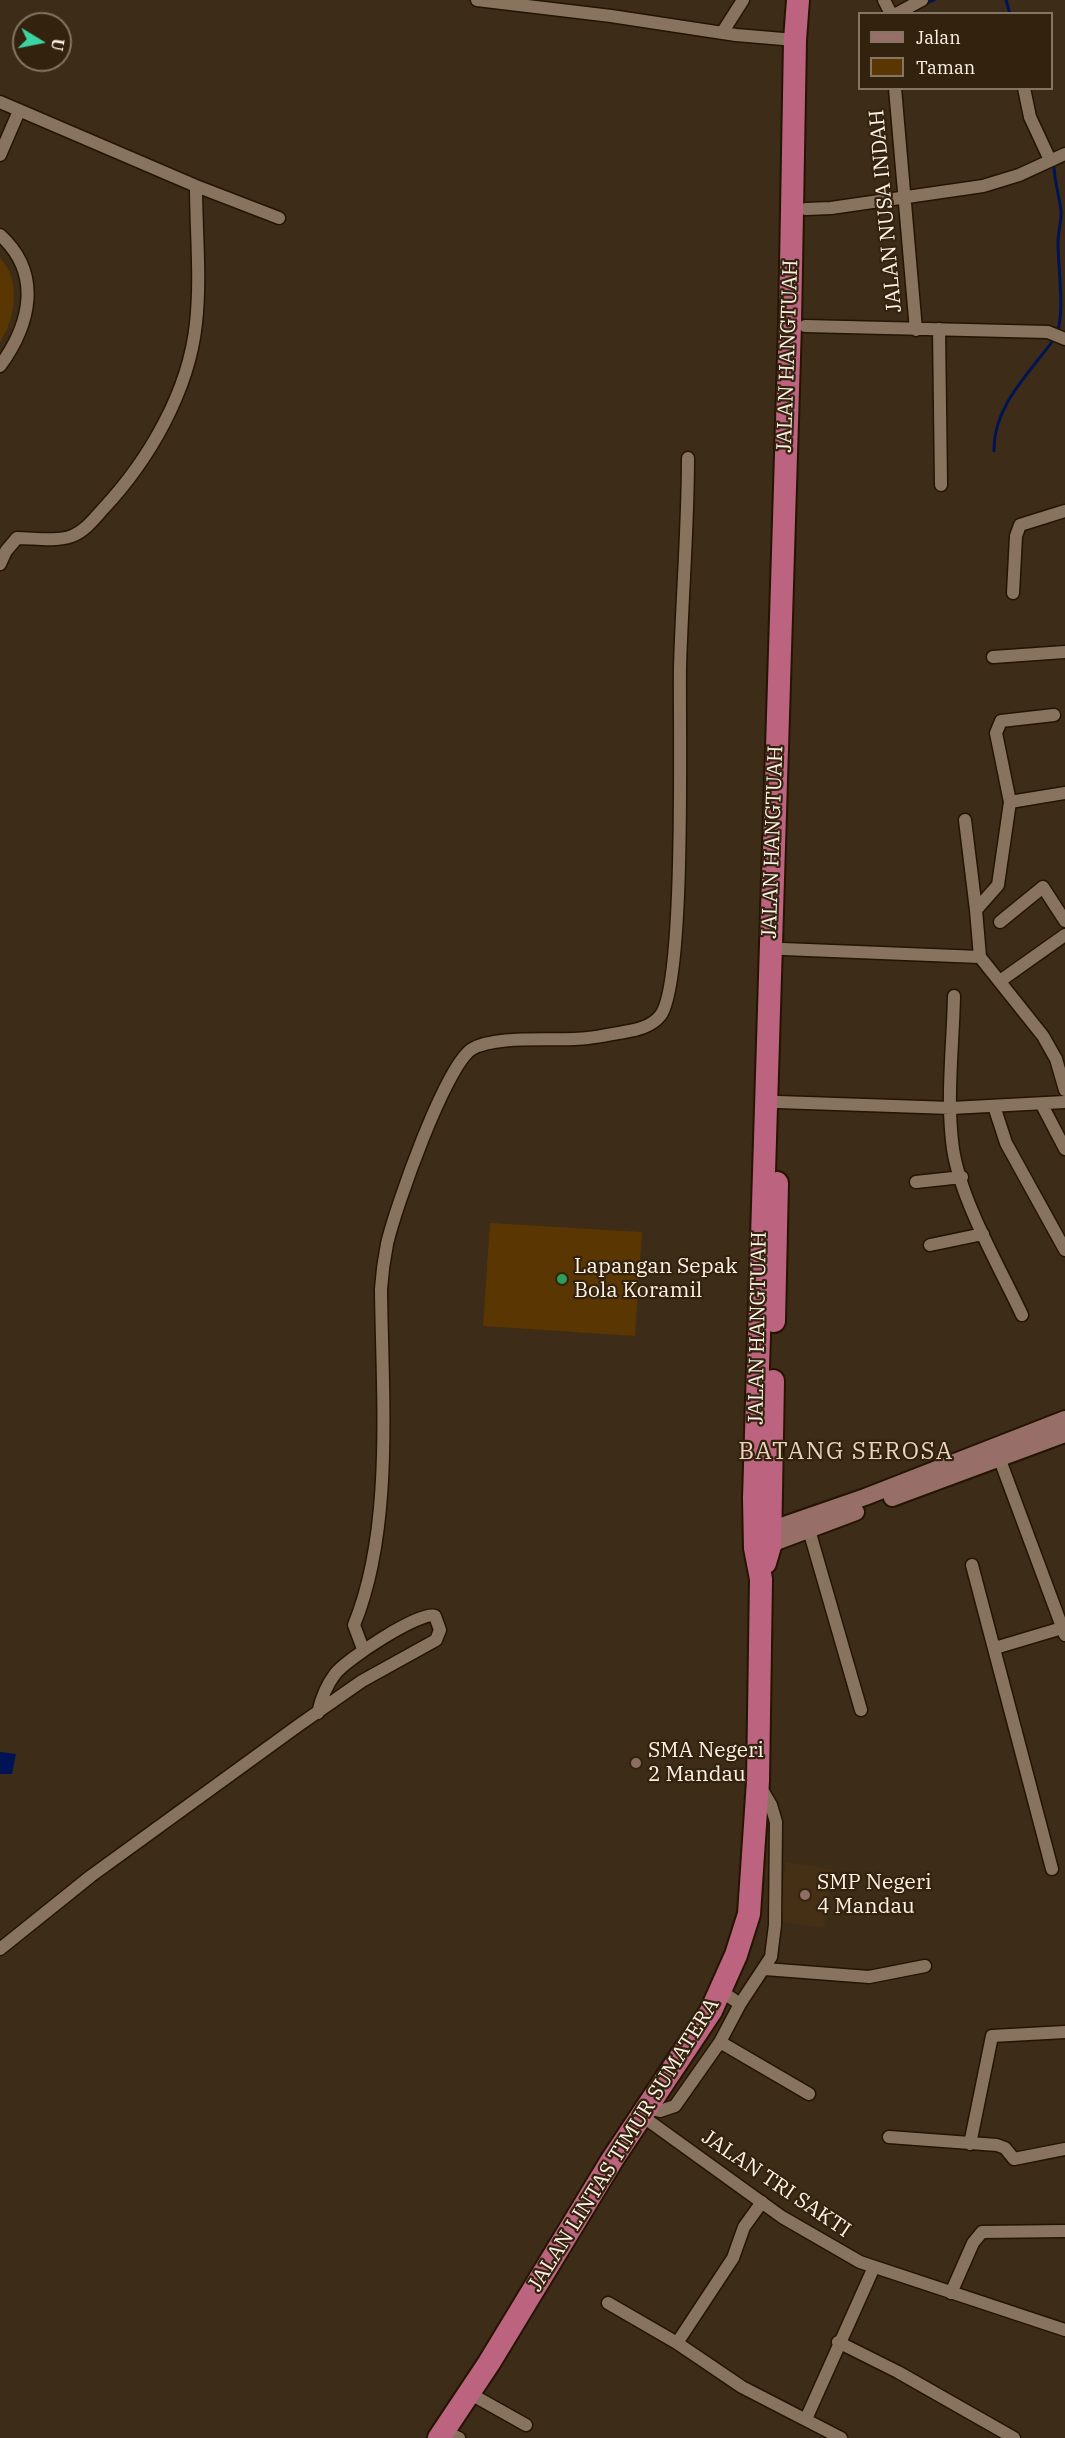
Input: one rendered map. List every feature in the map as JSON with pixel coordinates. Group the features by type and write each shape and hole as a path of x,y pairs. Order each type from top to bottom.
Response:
{"highway":[{"name":"JALAN HANGTUAH","path":"769,1229 778,1102 783,950 795,419 795,40 798,0"},
{"name":"JALAN HANGTUAH","path":"761,1579 769,1229 795,419 805,326 812,0"},
{"name":"JALAN LINTAS TIMUR SUMATERA","path":"447,2436 469,2393 711,2011 736,1955 749,1914 758,1781 761,1579"}],"street":[{"path":"477,0 540,4 722,33 795,40"},
{"path":"722,33 743,0"},
{"path":"900,12 922,0"},
{"name":"JALAN NUSA INDAH","path":"895,90 916,330"},
{"path":"1024,90 1030,117 1050,160"},
{"path":"0,102 196,186 279,218"},
{"path":"0,154 19,111"},
{"path":"806,209 983,186 1019,175 1065,154"},
{"path":"0,564 17,538 70,537 91,523 121,490 146,454 170,409 183,380 196,326 198,297 196,186"},
{"path":"0,235 9,244 21,263 28,291 26,316 15,346 0,366"},
{"path":"805,326 939,329 1058,336"},
{"path":"939,329 941,485"},
{"path":"363,1649 354,1625 368,1585 377,1532 382,1467 381,1289 383,1266 396,1216 440,1098 463,1057 481,1045 515,1041 588,1039 634,1030 659,1018 666,1006 674,946 679,837 680,684 688,458"},
{"path":"1013,593 1016,536 1020,525 1065,512"},
{"path":"993,657 1065,652"},
{"path":"976,910 998,885 1010,802 996,733 997,727 1001,721 1054,715"},
{"path":"1010,802 1065,793"},
{"path":"965,820 980,957 1043,1036 1056,1059 1065,1090"},
{"path":"1000,922 1044,887 1065,921"},
{"path":"1000,981 1065,935"},
{"path":"783,950 980,957"},
{"path":"954,996 951,1108 954,1150 983,1234 1022,1315"},
{"path":"778,1102 951,1108 1065,1102"},
{"path":"1042,1105 1065,1149"},
{"path":"994,1106 1006,1143 1065,1250"},
{"path":"916,1182 962,1177"},
{"path":"930,1245 983,1234"},
{"path":"762,1540 809,1530 1065,1419"},
{"path":"762,1540 949,1470 1000,1460 1065,1434"},
{"path":"994,1648 1064,1632 1000,1460"},
{"path":"809,1530 861,1710"},
{"path":"972,1565 1052,1869"},
{"path":"0,1949 91,1876 318,1713 362,1681 436,1640 440,1635 440,1623 429,1614 423,1616 363,1649 336,1672 321,1697 318,1713"},
{"path":"645,2112 660,2111 675,2106 720,2042 740,2004 771,1957 774,1925 776,1822 771,1805 758,1781"},
{"path":"765,1969 869,1977 925,1966"},
{"path":"721,1991 740,2004"},
{"path":"970,2144 992,2036 1065,2032"},
{"path":"720,2042 809,2094"},
{"name":"JALAN TRI SAKTI","path":"645,2112 762,2202 815,2237 874,2267 1065,2330"},
{"path":"889,2137 1003,2146 1014,2159 1065,2149"},
{"path":"676,2343 733,2258 744,2227 762,2202"},
{"path":"951,2293 973,2243 982,2232 1065,2230"},
{"path":"806,2419 838,2342 874,2267"},
{"path":"608,2303 676,2343 742,2387 841,2438"},
{"path":"838,2342 898,2372 1014,2438"},
{"path":"469,2393 526,2425"}],"shaded area":[{"path":"0,1752 16,1754 12,1774 0,1774"},
{"name":"SMP Negeri 4 Mandau","path":"786,1862 833,1869 824,1928 777,1921"}],"green space":[{"path":"0,258 7,266 11,276 14,299 10,322 0,342"},
{"name":"Lapangan Sepak Bola Koramil","path":"490,1223 642,1232 635,1336 483,1326"}],"waterway":[{"path":"925,4 934,0"},
{"path":"1006,0 1009,12"},
{"path":"1054,168 1061,214 1058,242 1061,313 1057,334"},
{"path":"994,451 999,419 1006,405 1054,339"}],"place":[{"name":"Lapangan Sepak Bola Koramil","path":"562,1279"},
{"name":"SMA Negeri 2 Mandau","path":"636,1763"},
{"name":"SMP Negeri 4 Mandau","path":"805,1895"}],"district":[{"name":"BATANG SEROSA","path":"846,1452"}]}
